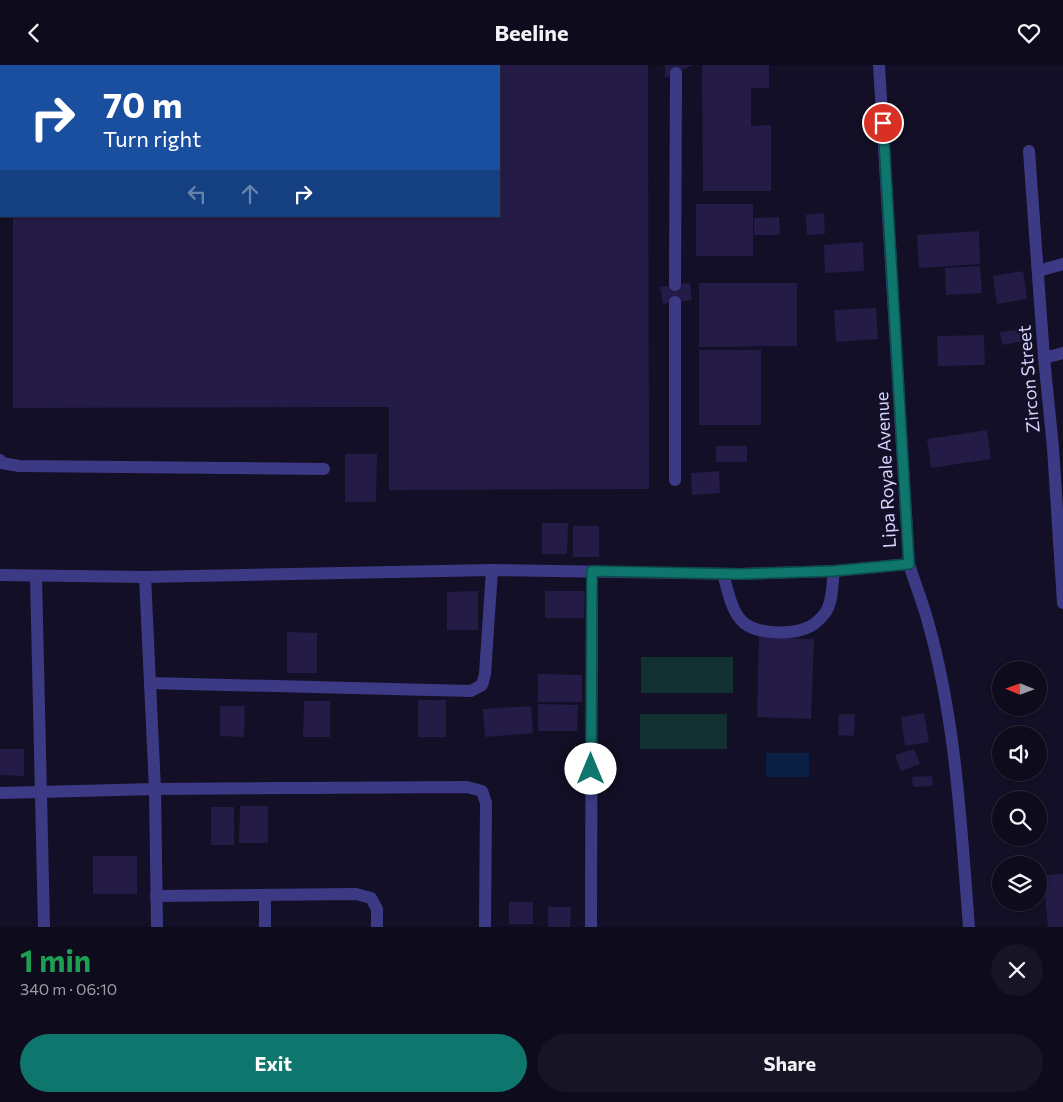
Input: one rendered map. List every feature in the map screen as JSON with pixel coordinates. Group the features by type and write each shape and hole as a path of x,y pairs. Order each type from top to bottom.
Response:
{"street":[{"name":"Lipa Royale Avenue","path":"880,65 909,564 928,622 940,670 952,736 969,927"},
{"path":"675,285 676,73"},
{"name":"Zircon Street","path":"1029,151 1044,358 1058,447 1063,603"},
{"path":"1038,271 1063,264"},
{"path":"675,302 676,480"},
{"path":"1044,358 1063,353"},
{"path":"0,460 2,463 19,466 324,469"},
{"path":"0,575 145,577 492,570 723,574 834,571 909,564"},
{"path":"150,683 471,691 482,685 486,674 492,570"},
{"path":"591,927 592,571"},
{"path":"723,574 733,607 744,623 762,632 785,633 812,626 827,611 834,571"},
{"path":"36,576 44,927"},
{"path":"145,577 155,789 157,927"},
{"path":"0,793 155,789 467,787 482,791 486,803 485,927"},
{"path":"156,896 356,894 371,899 377,909 377,927"},
{"path":"265,896 265,927"}],"green space":[{"path":"641,657 733,657 733,693 641,693"},
{"path":"640,714 727,714 727,749 640,749"}],"water":[{"path":"766,753 809,753 809,777 766,777"}],"building":[{"path":"500,65 648,65 649,489 389,490 389,407 13,408 13,217 500,217"},
{"path":"665,65 693,65 665,78"},
{"path":"702,65 769,65 769,88 751,88 751,126 771,125 771,191 703,191"},
{"path":"696,204 753,204 753,256 696,256"},
{"path":"824,213 825,234 807,235 806,215"},
{"path":"779,217 780,235 754,235 754,218"},
{"path":"979,231 980,264 919,268 917,235"},
{"path":"863,242 864,271 825,273 824,245"},
{"path":"980,266 982,293 946,295 945,268"},
{"path":"1023,271 1027,299 997,304 993,276"},
{"path":"690,283 692,300 663,304 660,287"},
{"path":"699,283 797,283 797,346 699,347"},
{"path":"876,308 878,339 836,342 834,310"},
{"path":"1024,329 1025,341 1002,345 1000,332"},
{"path":"984,335 985,365 938,366 937,336"},
{"path":"699,350 761,350 761,425 699,425"},
{"path":"987,430 991,459 931,468 927,439"},
{"path":"716,446 747,446 747,462 716,462"},
{"path":"345,454 377,454 376,502 345,502"},
{"path":"719,471 720,493 692,495 691,473"},
{"path":"542,523 568,523 567,554 542,554"},
{"path":"573,526 599,526 599,557 573,557"},
{"path":"478,591 478,630 447,630 447,592"},
{"path":"545,591 585,591 584,618 545,618"},
{"path":"287,632 317,633 317,673 287,673"},
{"path":"759,637 814,639 811,719 757,717"},
{"path":"538,674 582,675 582,702 538,702"},
{"path":"418,700 446,700 446,737 418,737"},
{"path":"304,701 330,701 330,737 303,737"},
{"path":"538,704 578,705 577,731 538,731"},
{"path":"220,706 245,706 244,737 220,736"},
{"path":"531,706 533,733 485,737 483,709"},
{"path":"924,713 929,742 905,746 901,717"},
{"path":"839,714 855,714 854,736 838,735"},
{"path":"0,749 24,749 24,776 0,775"},
{"path":"914,749 920,764 901,771 895,755"},
{"path":"932,776 933,786 913,787 912,777"},
{"path":"240,806 268,806 268,843 239,843"},
{"path":"211,807 234,807 234,845 211,845"},
{"path":"93,856 137,856 137,894 93,894"},
{"path":"1063,874 1063,927 1048,927 1047,875"},
{"path":"509,902 533,902 533,924 509,924"},
{"path":"548,907 571,907 570,927 548,927"}],"route":[{"path":"591,769 592,571 739,574 834,571 909,564 883,123"}]}
